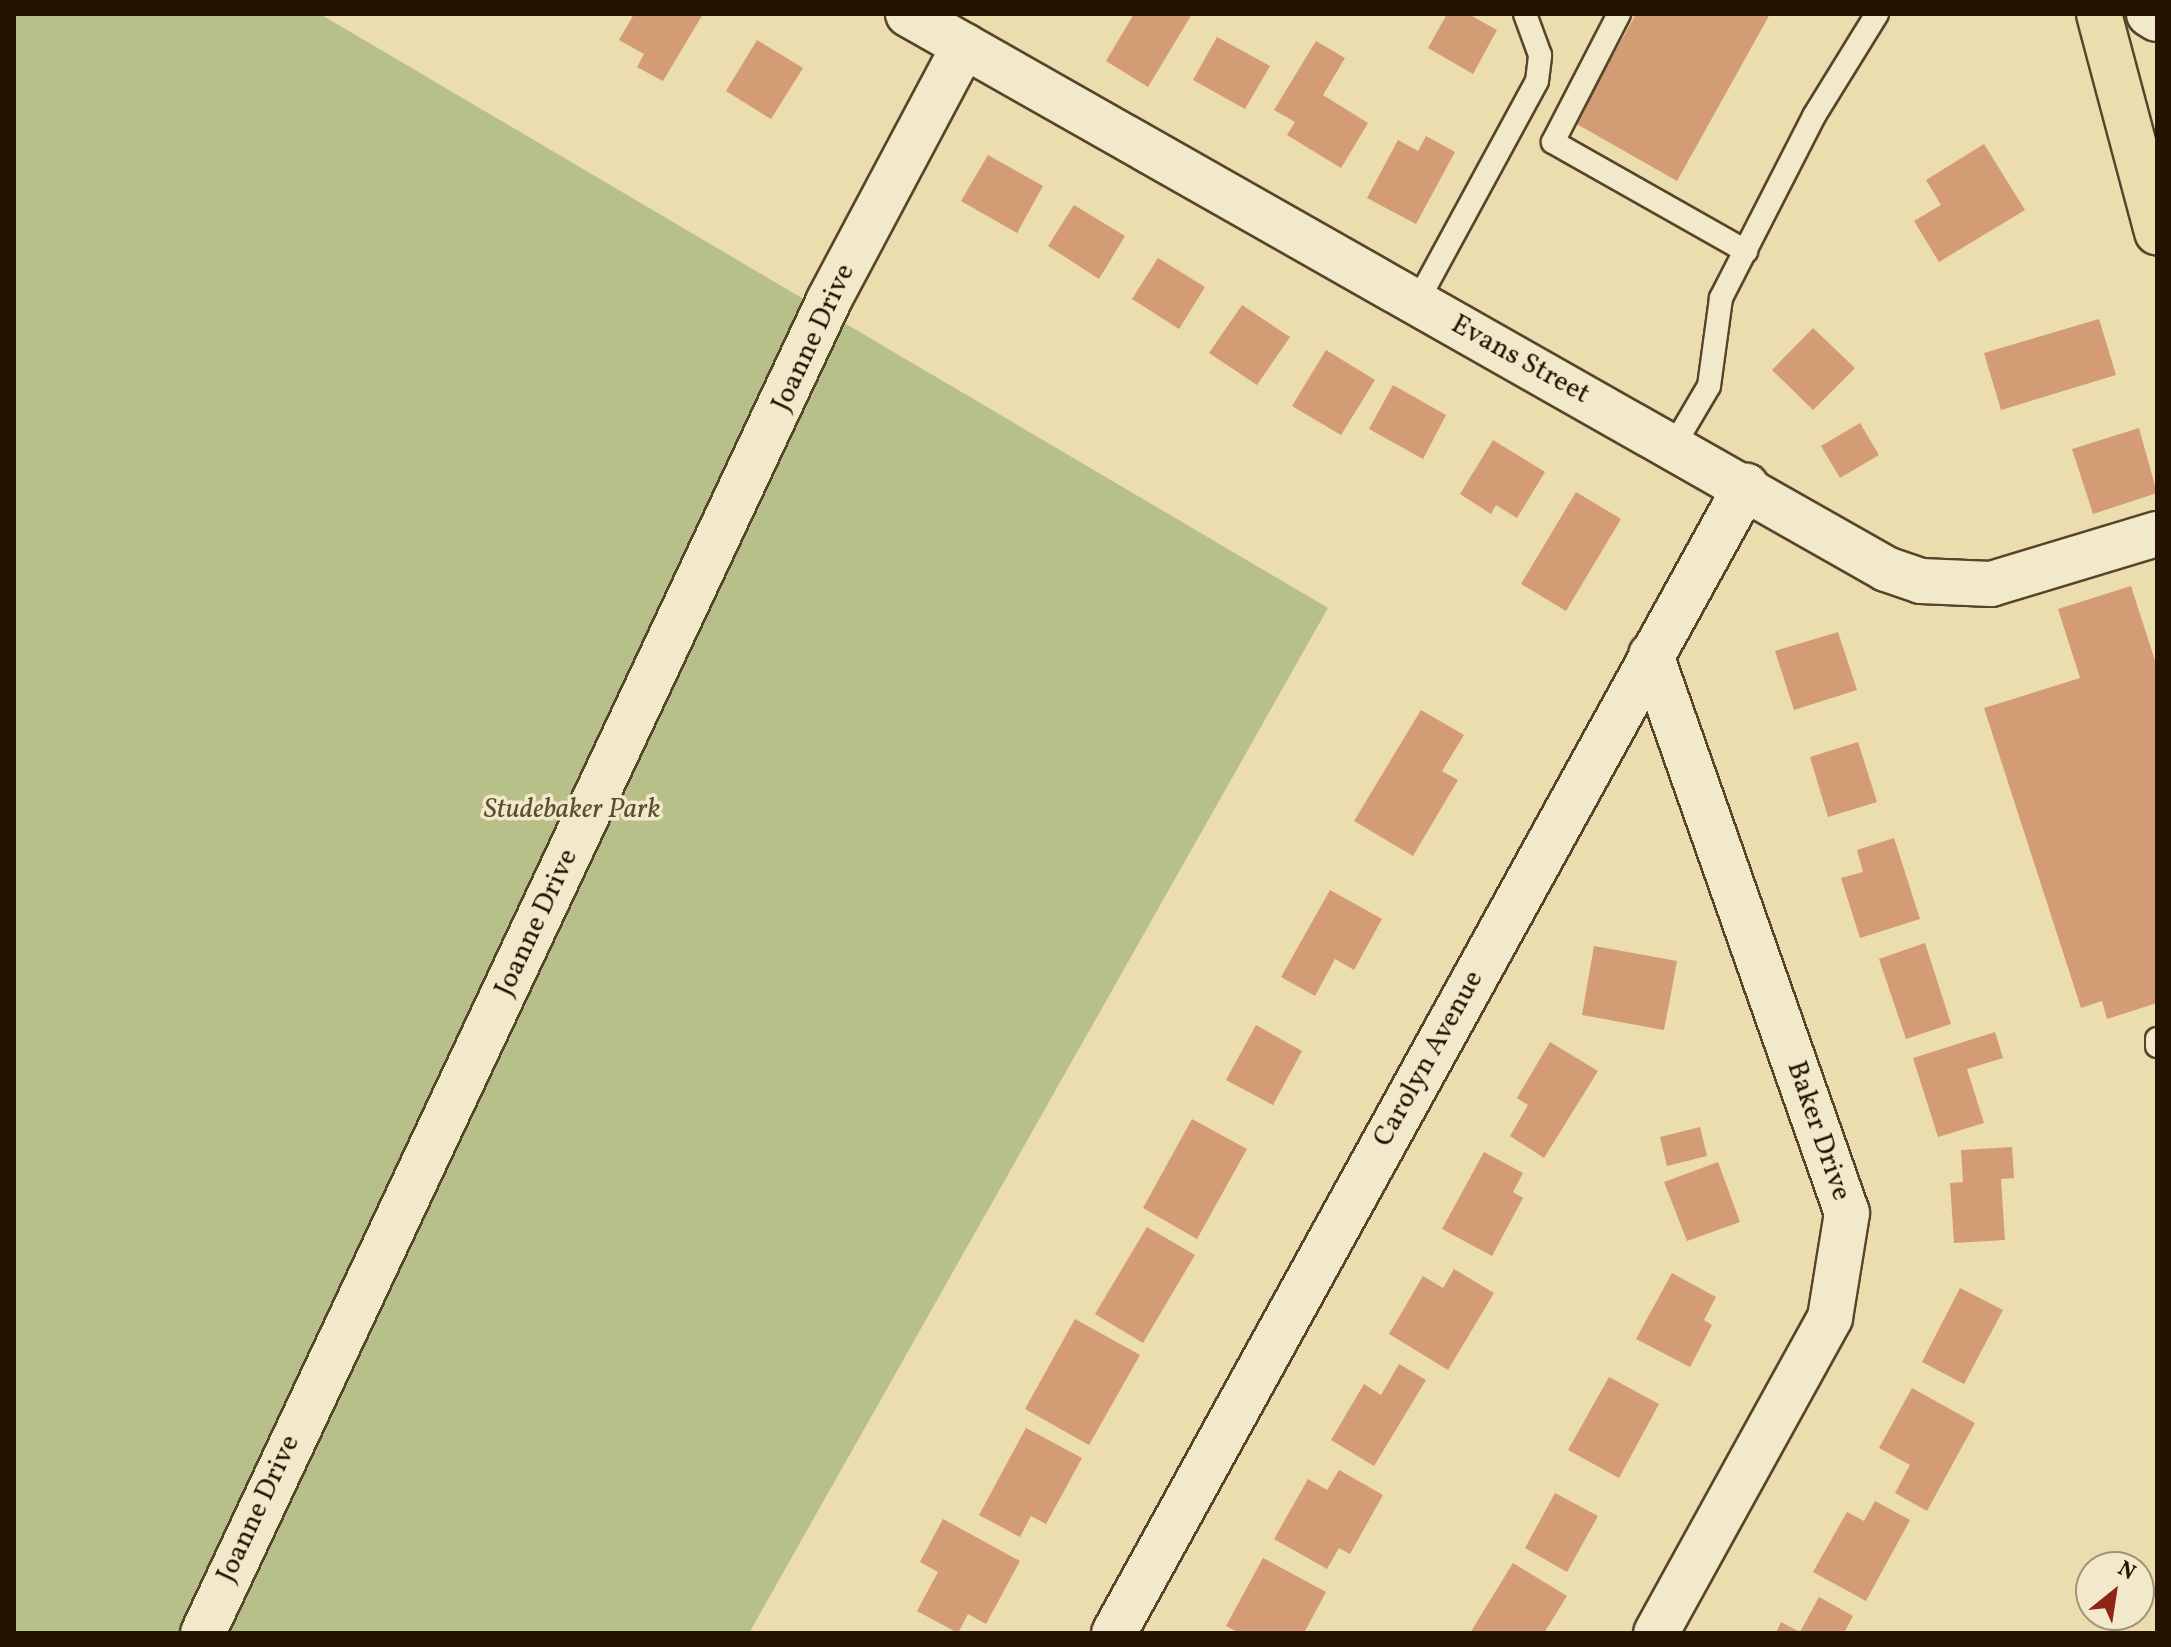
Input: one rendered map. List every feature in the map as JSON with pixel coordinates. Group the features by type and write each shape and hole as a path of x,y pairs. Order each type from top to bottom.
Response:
{"main road":[{"path":"2099,14 2157,232"}],"street":[{"name":"Evans Street","path":"908,14 1746,486 1886,569 1955,586 2024,579 2157,534"},
{"path":"2149,14 2157,19"},
{"name":"Joanne Drive","path":"203,1633 829,300 964,46"},
{"name":"Carolyn Avenue","path":"1114,1633 1746,486"},
{"name":"Baker Drive","path":"1651,655 1847,1213 1830,1318 1656,1633"}],"lane":[{"path":"1417,302 1537,81 1540,55 1525,14"},
{"path":"1619,14 1553,142 1746,251"},
{"path":"1673,447 1709,386 1721,298 1877,14"},
{"path":"2157,1039 2157,1046"}],"green space":[{"name":"Studebaker Park","path":"14,14 320,14 1328,608 749,1633 14,1633"}],"building":[{"path":"634,14 703,14 663,81 637,67 644,54 619,40"},
{"path":"1134,14 1192,14 1148,87 1106,61"},
{"path":"1447,14 1468,14 1497,30 1473,74 1428,48"},
{"path":"1636,14 1770,14 1677,181 1575,123"},
{"path":"1217,37 1270,66 1245,109 1193,80"},
{"path":"757,40 803,68 771,119 726,91"},
{"path":"1316,41 1345,58 1323,95 1368,123 1341,168 1287,135 1295,122 1274,110"},
{"path":"1426,136 1455,152 1416,224 1367,198 1398,140 1418,151"},
{"path":"1984,144 2025,210 1939,262 1914,221 1941,205 1926,180"},
{"path":"988,155 1043,186 1017,233 961,201"},
{"path":"1074,205 1125,236 1099,279 1048,246"},
{"path":"1158,258 1205,287 1179,329 1132,299"},
{"path":"1242,305 1290,337 1257,385 1209,353"},
{"path":"2099,319 2116,375 2001,410 1984,353"},
{"path":"1813,328 1855,368 1813,410 1772,370"},
{"path":"1326,350 1375,380 1341,435 1292,406"},
{"path":"1393,385 1446,415 1423,459 1369,429"},
{"path":"1860,423 1879,455 1840,478 1821,446"},
{"path":"2139,428 2157,493 2093,514 2072,449"},
{"path":"1493,440 1545,472 1517,518 1496,505 1491,514 1460,494"},
{"path":"1576,492 1621,519 1566,611 1521,584"},
{"path":"2131,586 2157,667 2157,1003 2107,1019 2102,1001 2081,1008 1984,708 2080,678 2058,609"},
{"path":"1838,632 1857,690 1794,710 1775,651"},
{"path":"1421,710 1464,735 1442,771 1458,780 1413,856 1354,821"},
{"path":"1858,742 1877,802 1828,817 1810,757"},
{"path":"1894,838 1920,919 1860,938 1841,878 1863,872 1857,850"},
{"path":"1330,890 1382,919 1354,970 1335,959 1315,996 1281,977"},
{"path":"1925,943 1951,1024 1906,1039 1879,959"},
{"path":"1594,946 1677,961 1664,1030 1582,1015"},
{"path":"1256,1025 1302,1051 1273,1105 1226,1080"},
{"path":"1995,1032 2003,1058 1967,1069 1984,1123 1938,1137 1913,1058"},
{"path":"1550,1042 1598,1071 1544,1158 1510,1136 1528,1105 1517,1098"},
{"path":"1192,1119 1247,1149 1197,1239 1143,1208"},
{"path":"1700,1127 1707,1156 1667,1166 1660,1137"},
{"path":"2012,1147 2014,1178 2001,1179 2005,1240 1954,1243 1950,1183 1963,1182 1961,1150"},
{"path":"1484,1152 1523,1173 1513,1192 1523,1198 1492,1256 1442,1229"},
{"path":"1718,1162 1740,1222 1687,1241 1664,1182"},
{"path":"1147,1227 1195,1255 1143,1343 1095,1314"},
{"path":"1454,1269 1494,1293 1448,1370 1389,1334 1423,1276 1443,1288"},
{"path":"1672,1273 1716,1297 1704,1320 1712,1325 1690,1367 1636,1339"},
{"path":"1960,1288 2003,1310 1964,1384 1922,1362"},
{"path":"1075,1319 1140,1355 1089,1445 1025,1409"},
{"path":"1399,1364 1426,1380 1374,1466 1331,1440 1364,1384 1381,1395"},
{"path":"1609,1377 1659,1404 1619,1478 1568,1450"},
{"path":"1912,1388 1975,1423 1927,1511 1895,1493 1910,1465 1879,1448"},
{"path":"1026,1428 1082,1458 1046,1524 1031,1516 1020,1537 979,1515"},
{"path":"1339,1470 1383,1495 1350,1554 1339,1548 1327,1569 1274,1539 1308,1479 1327,1490"},
{"path":"1555,1493 1598,1516 1567,1572 1525,1548"},
{"path":"1875,1501 1910,1520 1866,1601 1813,1572 1847,1512 1864,1521"},
{"path":"943,1519 1020,1561 986,1624 968,1614 958,1633 917,1611 938,1572 920,1562"},
{"path":"1263,1558 1326,1592 1304,1633 1239,1633 1226,1626"},
{"path":"1513,1563 1567,1596 1544,1633 1470,1633"},
{"path":"1819,1597 1853,1616 1844,1633 1776,1633 1781,1622 1800,1632"}]}
